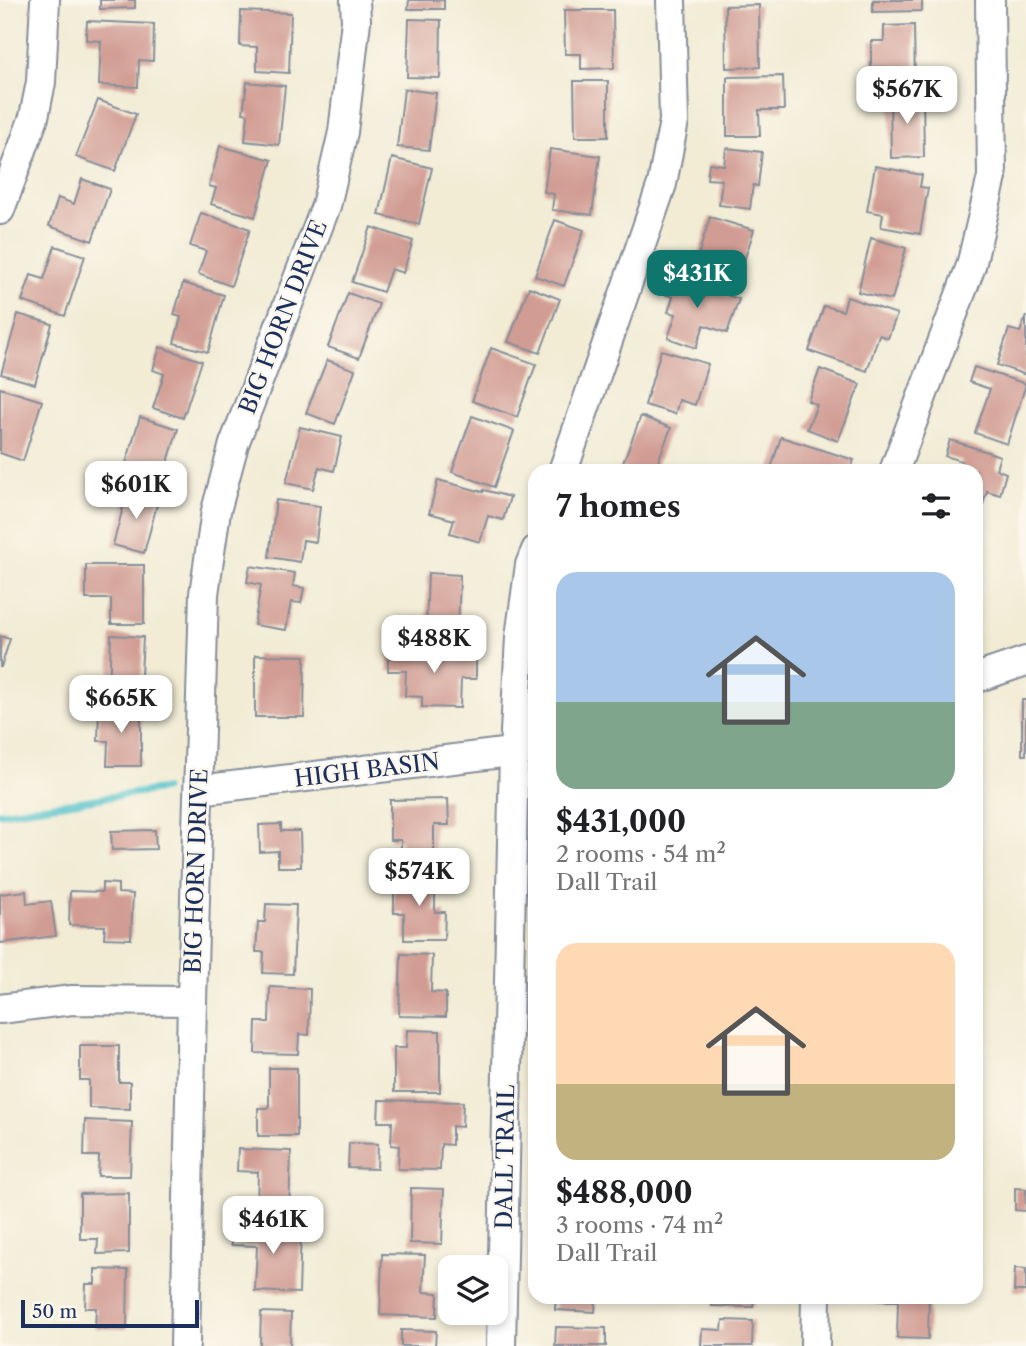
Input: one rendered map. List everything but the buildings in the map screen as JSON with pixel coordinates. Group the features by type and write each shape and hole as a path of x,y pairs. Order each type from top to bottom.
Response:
{"street":[{"path":"0,210 34,117 41,82 45,0"},
{"name":"BIG HORN DRIVE","path":"185,1346 204,594 216,511 234,444 326,206 343,132 356,21 355,0"},
{"path":"565,464 662,184 674,121 671,0"},
{"path":"897,464 971,266 992,177 990,0"},
{"name":"DALL TRAIL","path":"500,1346 525,750 520,637 528,579"},
{"path":"983,676 1026,662"},
{"name":"HIGH BASIN","path":"199,790 525,750"},
{"path":"0,1009 72,1000 192,1001"},
{"path":"815,1346 816,1304"}],"waterway":[{"path":"0,813 164,789"}]}
